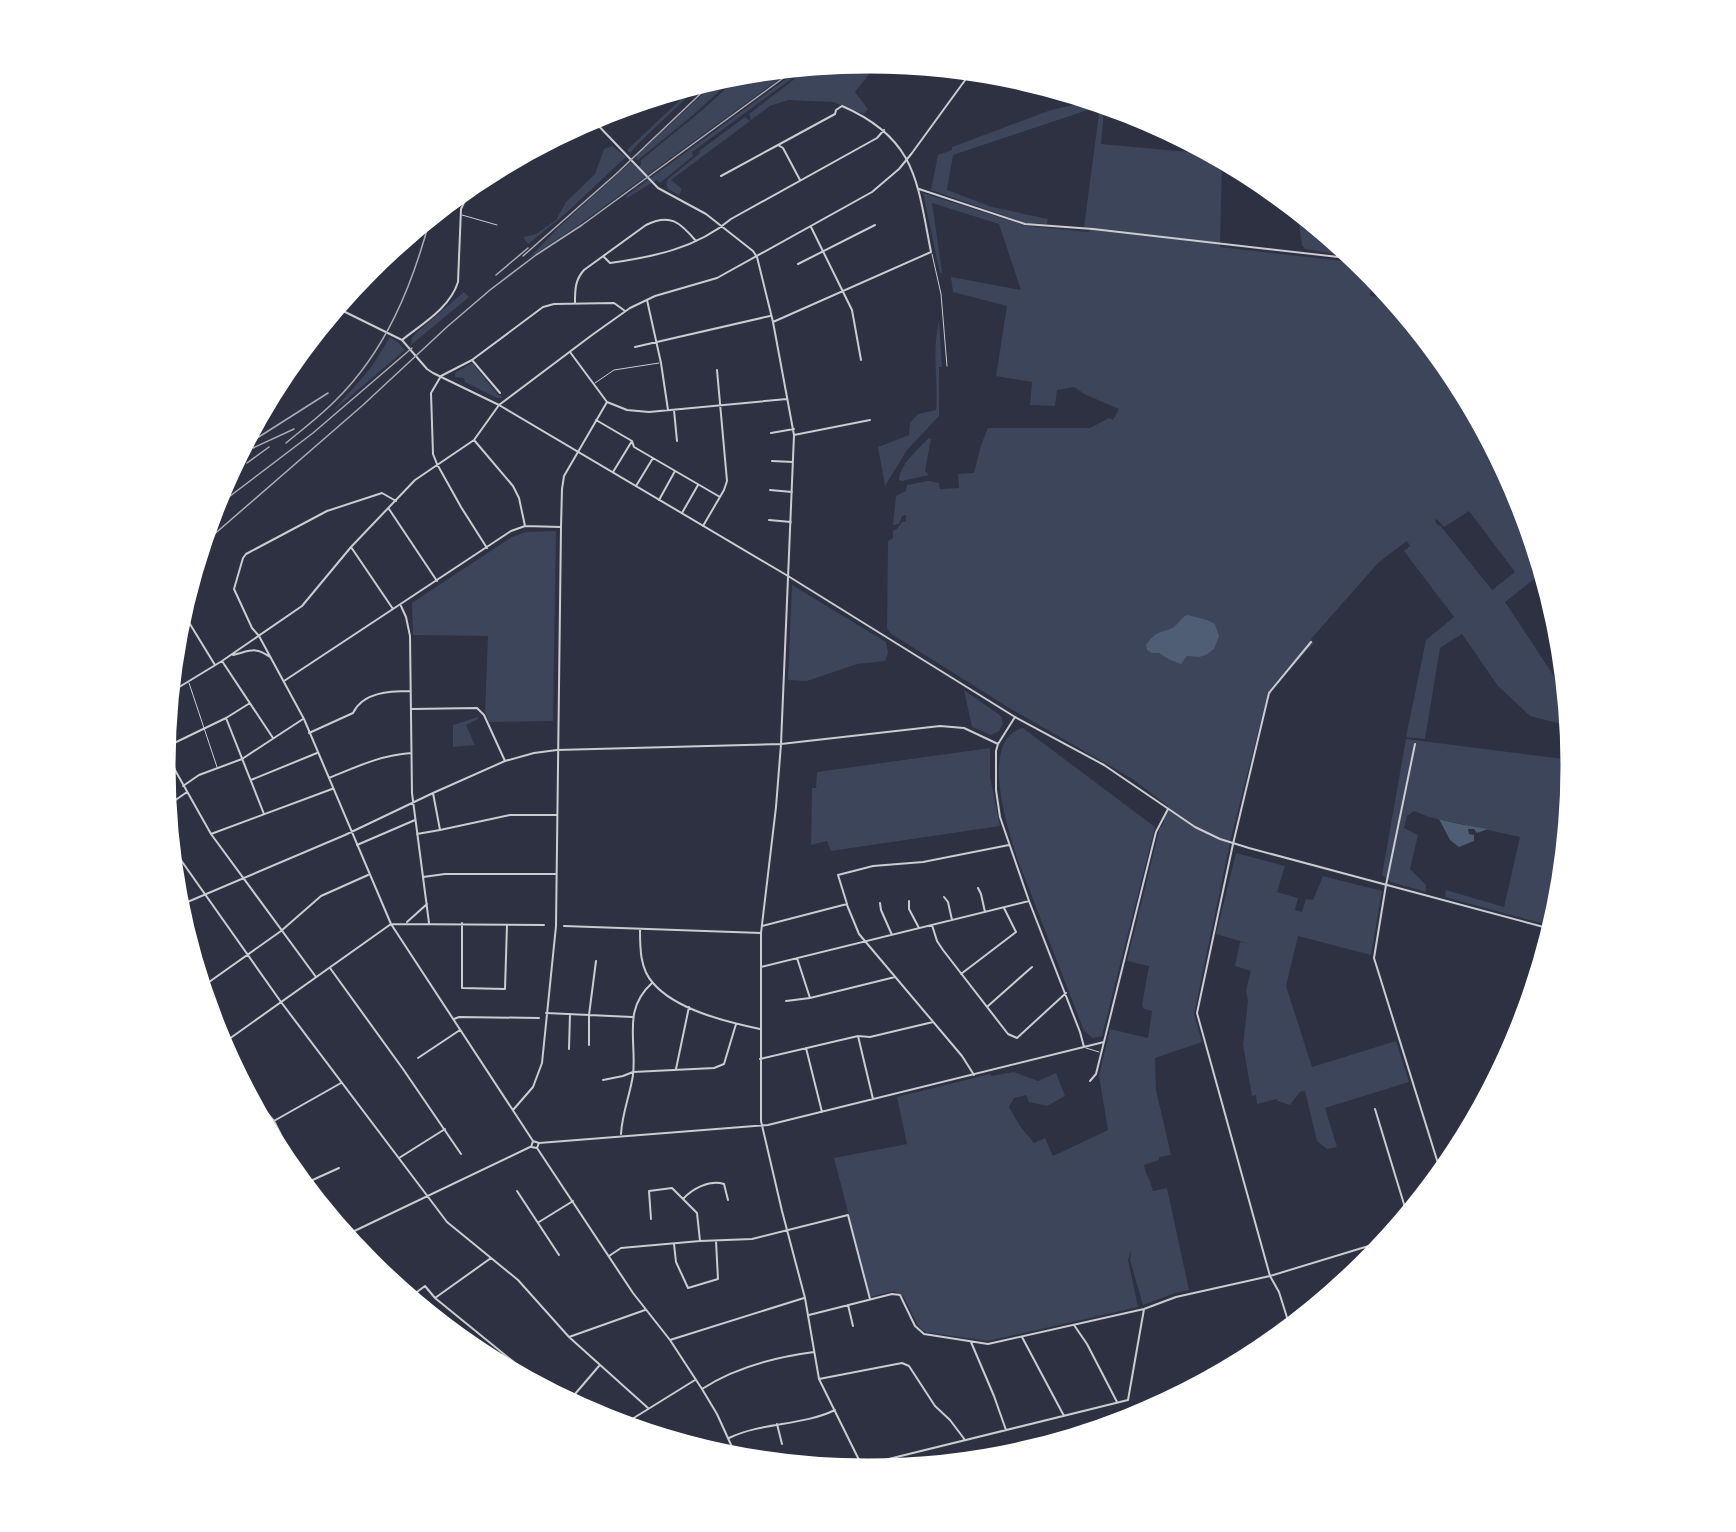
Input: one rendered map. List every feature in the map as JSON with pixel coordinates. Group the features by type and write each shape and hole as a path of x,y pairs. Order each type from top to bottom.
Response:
{"street":[{"path":"179,687 222,661 302,606 351,547 414,480 474,440 499,405 625,311 647,300 717,278 811,227 887,181 907,160 966,79"},
{"path":"721,176 835,114 836,110 842,106 861,114 884,130 910,164 919,189 931,252 773,322"},
{"path":"599,126 658,188 706,213 749,246 757,256 773,322 794,429 781,744 761,933 761,1126 805,1298 819,1379 859,1460"},
{"path":"603,256 610,263 641,259 696,241 731,219 877,138 884,130"},
{"path":"778,145 783,148 800,180"},
{"path":"919,189 1025,224 1340,257"},
{"path":"402,340 450,301 455,292 458,282 461,209 464,202"},
{"path":"575,303 575,285 579,276 646,225 656,220 671,220 680,224 696,241"},
{"path":"798,264 875,225"},
{"path":"811,227 852,310 861,360"},
{"path":"647,300 661,363 668,410"},
{"path":"487,548 461,507 433,454 431,393 441,376 472,360 543,307 554,304 614,303 625,311"},
{"path":"344,311 402,340 427,369 499,405 788,576 1015,717 1104,765 1207,833 1233,843 1543,927"},
{"path":"635,347 770,316"},
{"path":"570,352 607,402 627,410 649,412 788,399"},
{"path":"472,360 500,393"},
{"path":"703,526 720,498 727,481 717,370"},
{"path":"513,1110 533,1087 542,1063 556,926 563,482 607,402"},
{"path":"674,410 677,441"},
{"path":"596,420 632,441 634,447 720,498"},
{"path":"794,435 870,420"},
{"path":"771,433 794,429"},
{"path":"474,440 513,486 519,498 525,526"},
{"path":"613,472 632,441"},
{"path":"636,486 653,458"},
{"path":"772,461 793,462"},
{"path":"659,500 675,471"},
{"path":"682,513 698,485"},
{"path":"770,490 792,492"},
{"path":"396,501 382,493 327,511 246,554 234,590 252,628 272,658 304,719 391,924 533,1141 539,1143 761,1126 1104,1042"},
{"path":"388,509 437,581"},
{"path":"769,520 790,522"},
{"path":"284,681 401,606 511,531 525,526 561,527"},
{"path":"351,547 394,610"},
{"path":"401,606 410,636 413,802 429,923"},
{"path":"189,623 215,665"},
{"path":"1287,1319 1279,1292 1270,1276 1197,1013 1233,843 1269,693 1311,642"},
{"path":"231,655 260,650 272,658"},
{"path":"222,661 273,738"},
{"path":"309,732 353,713 357,706 378,693 410,691"},
{"path":"175,742 250,704"},
{"path":"411,709 477,708 484,715 506,761"},
{"path":"1015,717 998,744 996,790 1000,817 1084,1047"},
{"path":"226,718 264,814"},
{"path":"183,786 199,775 242,759 304,719"},
{"path":"187,902 506,761 534,753 557,750 781,744 940,726 964,728 998,744"},
{"path":"1415,744 1386,885 1374,958 1438,1162"},
{"path":"251,780 318,753"},
{"path":"328,778 371,760 411,753"},
{"path":"174,765 183,786 211,834 316,977"},
{"path":"211,834 333,789"},
{"path":"175,801 187,792"},
{"path":"433,793 440,830"},
{"path":"1090,1081 1096,1074 1156,832 1168,809"},
{"path":"417,834 510,815 557,815"},
{"path":"356,846 415,820"},
{"path":"974,1075 969,1065 865,941 855,925 837,875 873,866 922,862 1009,845"},
{"path":"180,859 281,1002 447,1222 518,1280 569,1337 648,1408"},
{"path":"423,877 451,873 556,874"},
{"path":"209,982 281,931 321,896 369,874"},
{"path":"978,888 985,912"},
{"path":"944,897 948,902 952,920"},
{"path":"909,901 909,909 919,928"},
{"path":"760,967 1029,901"},
{"path":"880,903 880,910 892,934"},
{"path":"405,924 427,904"},
{"path":"762,926 847,904"},
{"path":"961,974 1016,932 1004,908"},
{"path":"462,923 462,988 505,989 507,925"},
{"path":"230,1038 391,924 544,925"},
{"path":"932,925 938,941 961,974 1008,1034 1017,1038 1066,993"},
{"path":"564,926 761,933"},
{"path":"640,928 641,959 652,982 689,1007 736,1024 760,1029"},
{"path":"797,958 810,998"},
{"path":"588,1045 596,961"},
{"path":"988,1006 1032,967"},
{"path":"330,968 461,1154"},
{"path":"786,1001 810,998 895,977"},
{"path":"621,1135 633,1072 632,1017 644,989 652,982"},
{"path":"676,1070 689,1007"},
{"path":"546,1013 632,1017"},
{"path":"569,1049 570,1014"},
{"path":"454,1019 459,1017 539,1018"},
{"path":"760,1059 858,1036 870,1037 933,1022"},
{"path":"603,1080 633,1072 714,1068 724,1065 736,1024"},
{"path":"418,1058 460,1030"},
{"path":"858,1036 873,1100"},
{"path":"806,1048 822,1112"},
{"path":"274,1121 342,1083"},
{"path":"1375,1109 1405,1206"},
{"path":"267,1113 282,1137"},
{"path":"399,1158 445,1130"},
{"path":"531,1147 533,1141"},
{"path":"537,1148 539,1143"},
{"path":"353,1232 531,1147 537,1148 645,1310 670,1340 717,1414 732,1446"},
{"path":"312,1181 339,1168"},
{"path":"683,1199 692,1189 719,1182 724,1184 728,1200"},
{"path":"651,1219 649,1191 672,1188 697,1213 700,1241"},
{"path":"517,1191 559,1255"},
{"path":"538,1223 573,1201"},
{"path":"609,1256 621,1248 752,1239 848,1215 870,1299"},
{"path":"674,1244 676,1262 688,1287 718,1279 716,1240"},
{"path":"808,1315 892,1294 900,1295 915,1326 924,1334 988,1344 1144,1310 1190,1293 1270,1276 1370,1246"},
{"path":"435,1298 491,1258"},
{"path":"416,1293 424,1286 435,1298 518,1365"},
{"path":"670,1340 805,1298"},
{"path":"848,1305 853,1326"},
{"path":"569,1337 645,1310"},
{"path":"884,1460 1128,1400 1144,1310"},
{"path":"1074,1325 1087,1344 1117,1402"},
{"path":"1022,1337 1064,1416"},
{"path":"971,1342 1006,1430"},
{"path":"702,1389 721,1377 793,1355 814,1352"},
{"path":"819,1379 902,1363 909,1365 935,1406 950,1420 965,1440"},
{"path":"575,1394 599,1366"},
{"path":"632,1418 696,1380"},
{"path":"729,1438 744,1431 817,1417 835,1410"},
{"path":"777,1424 782,1444"}],"lane":[{"path":"461,215 497,225"},
{"path":"931,252 941,294 947,366"},
{"path":"593,384 614,370 661,363"},
{"path":"189,681 217,767"},
{"path":"1084,1047 1101,1053"}],"shaded area":[{"path":"870,73 855,92 868,109 864,114 833,102 788,100 770,106 751,120 749,114 799,76"},
{"path":"795,76 692,152 693,156 660,183 657,180 627,198 626,196 789,77"},
{"path":"781,78 580,224 529,258 560,226 631,162 637,168 641,165 641,160 729,86"},
{"path":"723,87 692,116 636,160 637,155 705,92"},
{"path":"689,96 630,153 627,150 683,98"},
{"path":"1076,104 1091,109 953,155 947,190 992,207 1048,219 1047,224 1025,223 931,190 938,155 952,150 952,147 1051,110"},
{"path":"1099,112 1104,114 1101,144 1189,151 1222,169 1220,247 1344,261 1359,275 1371,288 1370,296 1380,297 1390,308 1445,380 1469,419 1509,500 1536,578 1505,602 1557,680 1561,724 1530,716 1498,686 1462,634 1440,648 1425,739 1406,737 1426,640 1454,617 1404,551 1410,546 1407,541 1378,563 1311,639 1314,643 1268,693 1231,838 1194,1014 1202,1042 1155,1058 1156,1090 1171,1155 1159,1157 1159,1160 1144,1165 1153,1191 1167,1188 1189,1290 1143,1305 1130,1260 1131,1250 1128,1260 1138,1307 988,1341 925,1332 918,1326 904,1297 894,1291 870,1297 834,1158 907,1144 897,1097 990,1074 991,1076 1014,1072 1038,1081 1056,1073 1065,1096 1047,1106 1029,1102 1026,1095 1014,1098 1009,1107 1020,1126 1034,1143 1045,1138 1053,1156 1108,1130 1099,1076 1110,1029 1148,1038 1152,1011 1144,1009 1142,1005 1149,966 1127,961 1160,827 1162,827 1168,806 1131,778 1006,706 890,633 887,628 888,541 893,538 893,531 906,521 906,515 902,516 899,524 893,525 896,496 906,491 907,485 928,481 939,483 940,489 959,488 958,474 974,473 988,428 1090,428 1109,418 1113,420 1119,409 1086,395 1074,387 1057,390 1055,406 1030,405 1032,382 996,376 1007,306 953,292 951,277 1021,290 999,224 932,203 942,272 940,274 923,193 1027,226 1089,232 1090,228 1084,227","holes":["1469,511 1515,572 1492,590 1440,525 1438,526 1435,521 1437,519 1444,527"]},
{"path":"745,117 750,121 671,180 682,189 679,195 668,189 666,184 668,179 700,153 699,151"},
{"path":"612,146 626,157 564,215 528,244 523,237 536,234 556,220 566,202 595,174 604,149"},
{"path":"1299,222 1337,254 1305,249 1302,245"},
{"path":"464,292 469,297 411,345 416,333"},
{"path":"939,320 942,367 939,367 939,416 907,450 885,486 878,447 909,435 910,423 918,414 936,410 936,342"},
{"path":"390,337 405,350 332,412 370,369"},
{"path":"472,363 503,398 497,398 465,382 464,378 455,377 455,373"},
{"path":"929,438 931,439 925,471 929,475 899,480 906,463"},
{"path":"556,531 553,721 489,722 485,712 488,636 413,635 412,603 512,537 526,532"},
{"path":"792,585 886,642 888,653 885,661 857,664 807,681 788,680"},
{"path":"1188,615 1215,624 1219,636 1214,649 1199,657 1187,656 1181,664 1147,650 1146,645 1155,635 1172,628"},
{"path":"964,690 1001,716 1003,723 999,731 991,735 972,727"},
{"path":"478,717 466,725 475,745 453,747 453,725"},
{"path":"1023,728 1155,827 1102,1036 1093,1038 1084,1031 1019,863 1009,831 1000,789 999,768 1002,750 1009,736"},
{"path":"1406,739 1562,759 1561,811 1556,857 1543,924 1445,897 1446,890 1504,907 1520,837 1429,817 1414,811 1407,816 1404,828 1418,835 1410,869 1426,885 1426,892 1391,882 1382,875"},
{"path":"990,748 990,777 1000,826 831,851 827,841 811,845 812,788 816,788 817,772"},
{"path":"1439,819 1488,829 1477,833 1474,829 1468,829 1469,834 1474,835 1474,841 1459,847 1450,840"},
{"path":"1236,853 1285,866 1277,892 1298,898 1295,910 1302,912 1306,899 1313,900 1323,876 1382,891 1371,955 1298,936 1286,986 1312,1067 1396,1041 1409,1082 1325,1108 1337,1147 1327,1149 1317,1141 1305,1091 1300,1092 1290,1105 1277,1099 1257,1104 1256,1095 1252,1096 1243,1045 1248,1001 1246,991 1251,971 1235,966 1240,942 1250,944 1216,934"}],"railway":[{"path":"214,534 363,405 490,290 784,77"},
{"path":"523,256 616,174 702,93"},
{"path":"286,443 335,401 369,361 395,316 415,269 427,230"},
{"path":"496,275 528,248"},
{"path":"228,497 313,433 412,348"},
{"path":"257,438 328,393"},
{"path":"253,448 294,429"},
{"path":"247,463 269,447"}]}
